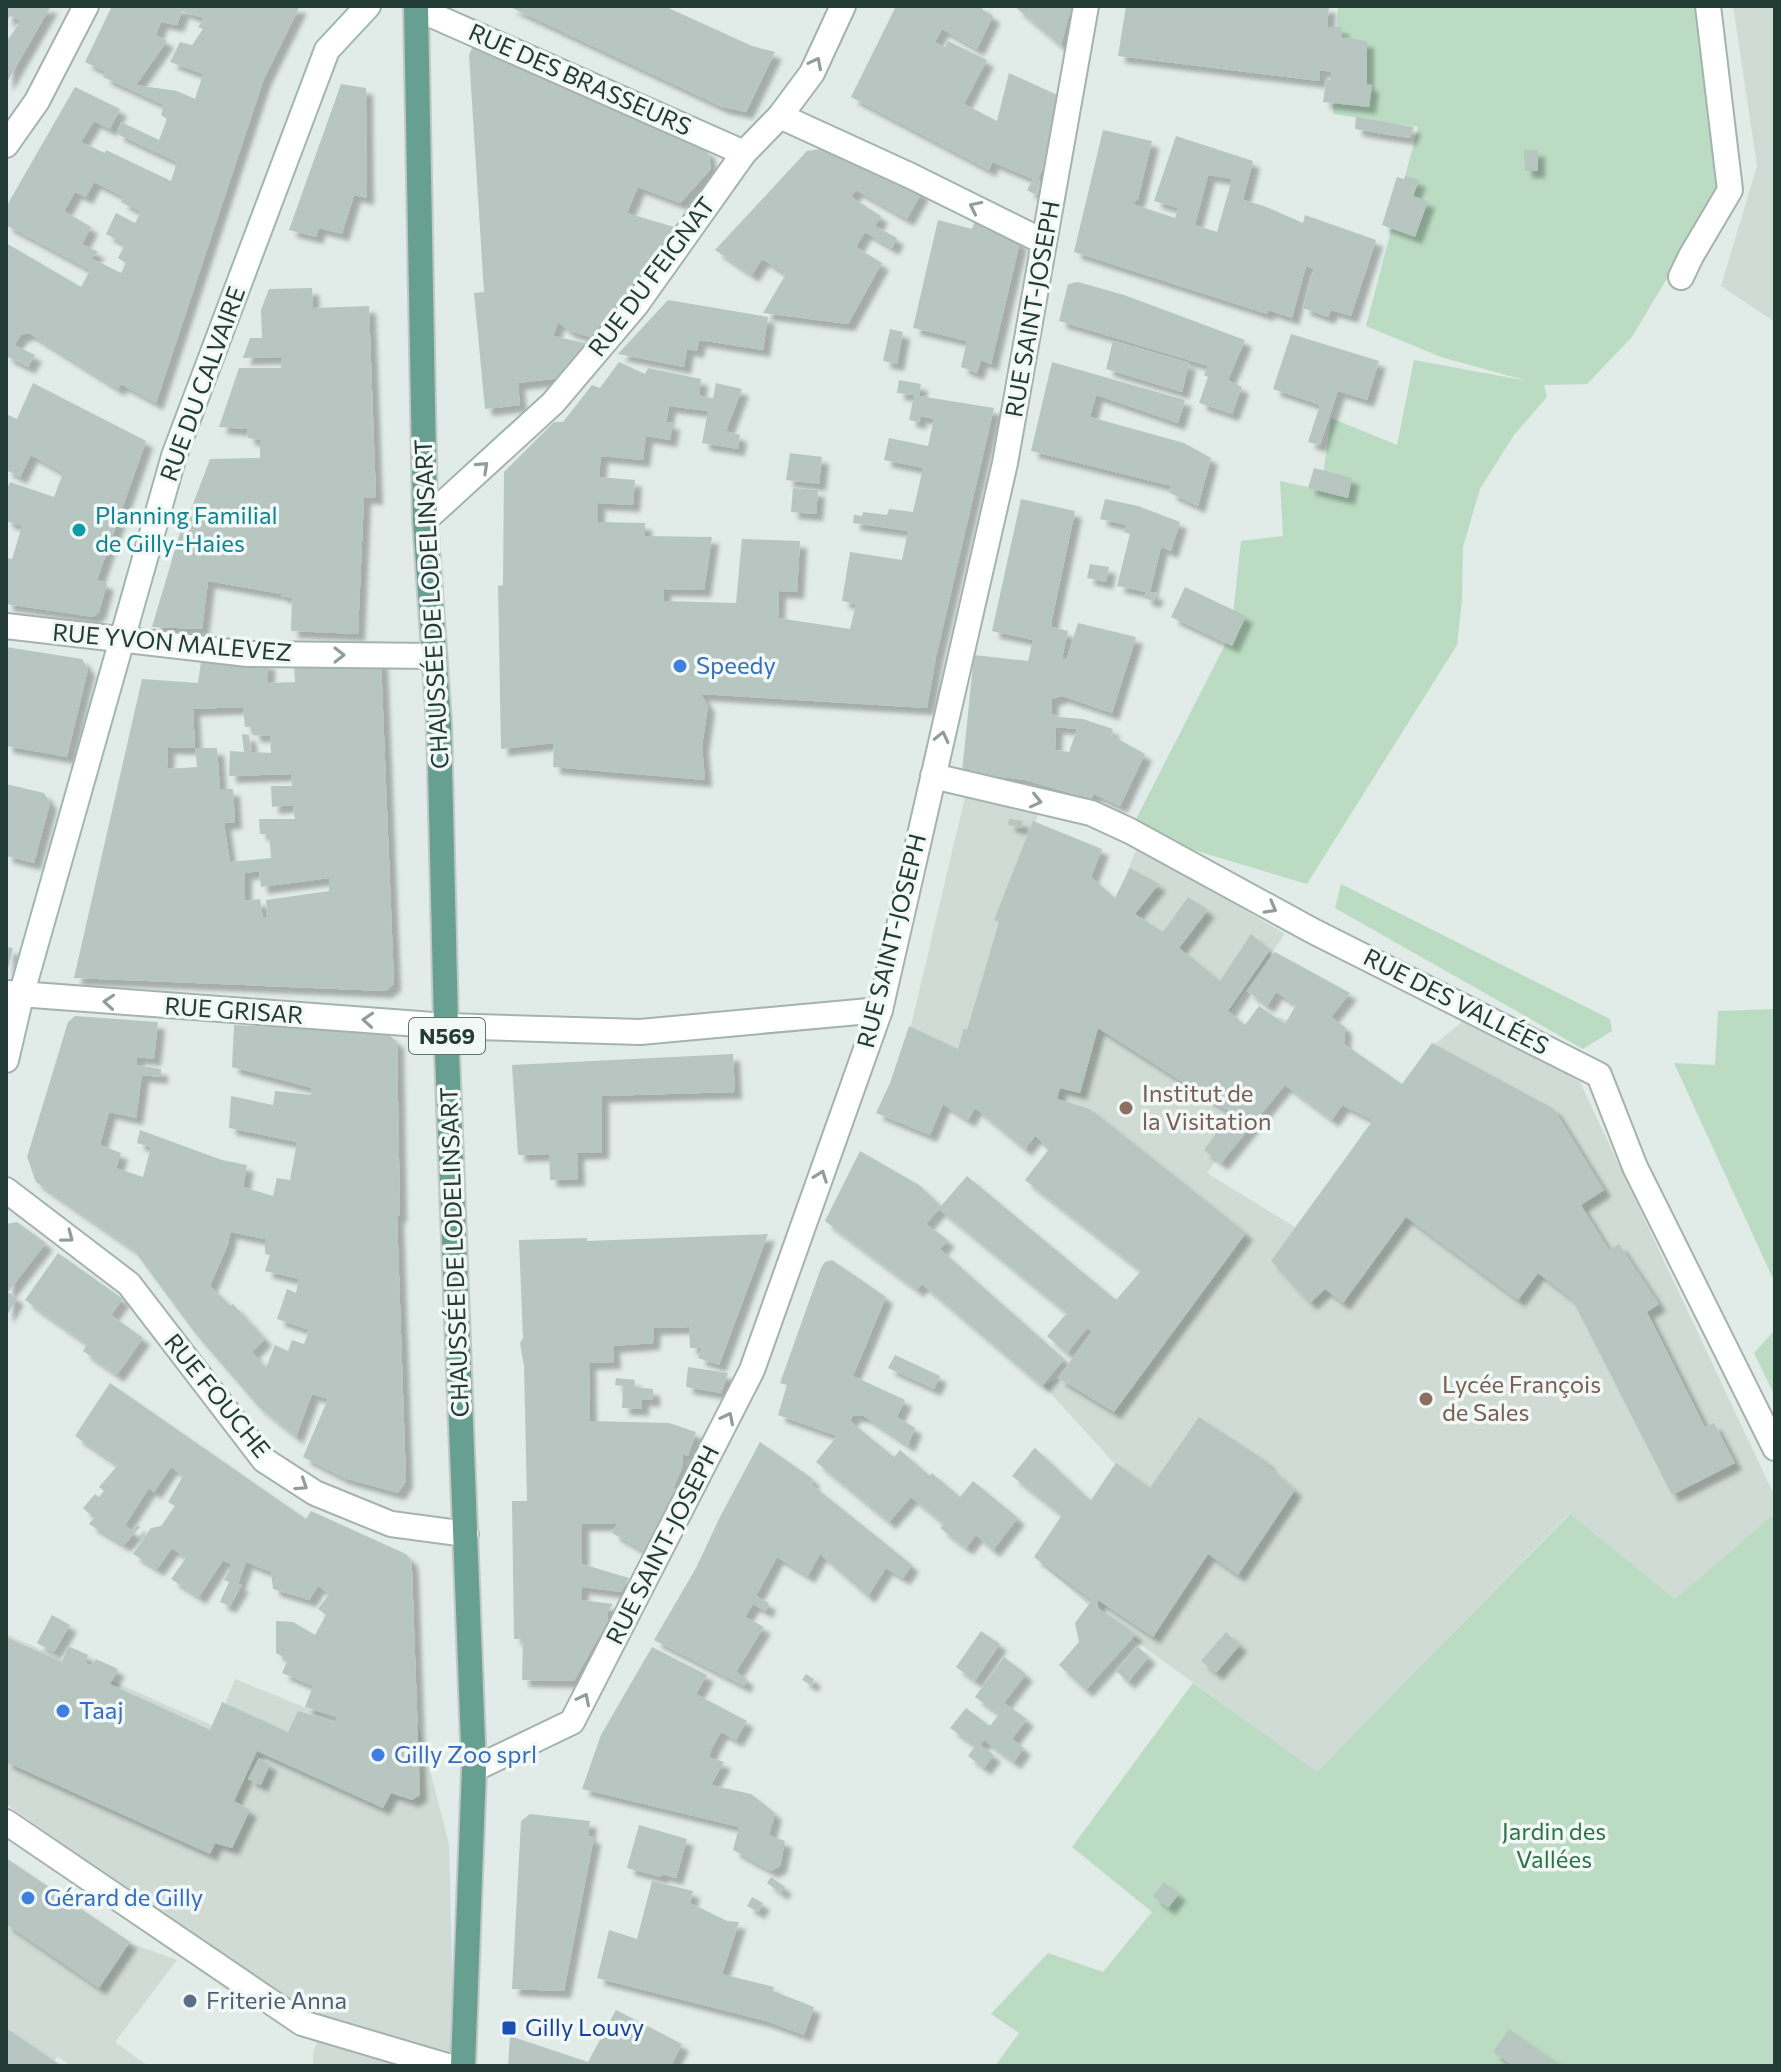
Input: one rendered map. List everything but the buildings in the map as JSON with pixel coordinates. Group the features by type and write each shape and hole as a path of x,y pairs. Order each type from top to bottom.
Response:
{"main road":[{"name":"CHAUSSÉE DE LODELINSART","path":"416,7 425,520 439,723 446,1026 474,1769 463,2066"}],"street":[{"path":"6,145 37,101 86,6"},
{"name":"RUE DU CALVAIRE","path":"6,1060 14,994 122,642 174,456 327,50 368,6"},
{"name":"RUE DU FEIGNAT","path":"425,520 553,403 636,305 744,153 780,116 812,73 843,6"},
{"name":"RUE SAINT-JOSEPH","path":"474,1769 572,1722 752,1370 880,1010 1005,463 1086,6"},
{"path":"1681,277 1730,190 1708,6"},
{"name":"RUE DES BRASSEURS","path":"416,7 744,153"},
{"path":"780,116 1044,242"},
{"name":"RUE YVON MALEVEZ","path":"6,626 122,642 248,654 434,656"},
{"name":"RUE DES VALLÉES","path":"933,776 1091,813 1130,831 1313,931 1599,1075 1635,1167 1775,1448"},
{"name":"RUE GRISAR","path":"14,994 446,1026 640,1032 880,1010"},
{"name":"RUE FOUCHE","path":"6,1190 129,1284 264,1460 315,1493 391,1524 466,1534"},
{"path":"6,1822 302,2023 447,2066"}],"shaded area":[{"path":"1733,6 1775,6 1775,322 1721,286 1757,166"},
{"name":"Lycée François de Sales","path":"965,797 1039,813 1010,886 1104,926 1138,846 1285,934 1227,1016 1260,1041 1279,1017 1313,1030 1207,1173 1295,1227 1435,1044 1473,1013 1580,1082 1775,1497 1775,1513 1675,1599 1569,1514 1317,1773 1096,1612 1034,1557 1062,1515 1013,1476 1034,1448 1090,1501 1115,1464 1043,1385 1063,1377 1160,1246 1041,1143 952,1072 906,1047"},
{"path":"6,1634 216,1727 235,1679 336,1720 417,1720 449,1844 454,2039 448,2066 313,2066 313,2052 323,2029 6,1804"},
{"path":"6,1858 130,1943 177,1960 115,2042 148,2066 71,2066 57,2056 52,2066 6,2066"}],"green space":[{"path":"1338,6 1703,6 1728,176 1632,337 1587,384 1544,385 1547,397 1514,435 1480,489 1463,547 1457,645 1307,884 1130,831 1231,633 1241,541 1283,536 1280,481 1321,490 1331,418 1397,445 1414,360 1528,381 1441,357 1366,326 1418,127 1333,114"},
{"path":"1341,884 1610,1019 1612,1031 1583,1049 1335,908"},
{"path":"1775,1009 1775,1283 1674,1063 1715,1065 1718,1011"},
{"path":"1775,1330 1775,1396 1754,1353"},
{"name":"Jardin des Vallées","path":"1775,1513 1775,2066 995,2066 1019,2033 991,2014 1048,1953 1103,1972 1152,1912 1072,1847 1193,1683 1317,1772 1570,1514 1675,1599"}],"place":[{"name":"Planning Familial de Gilly-Haies","path":"79,530"},
{"name":"Speedy","path":"680,666"},
{"name":"Institut de la Visitation","path":"1126,1108"},
{"name":"Lycée François de Sales","path":"1426,1399"},
{"name":"Taaj","path":"63,1711"},
{"name":"Gilly Zoo sprl","path":"378,1755"},
{"name":"Gérard de Gilly","path":"28,1898"},
{"name":"Friterie Anna","path":"190,2001"},
{"name":"Gilly Louvy","path":"509,2028"}]}
